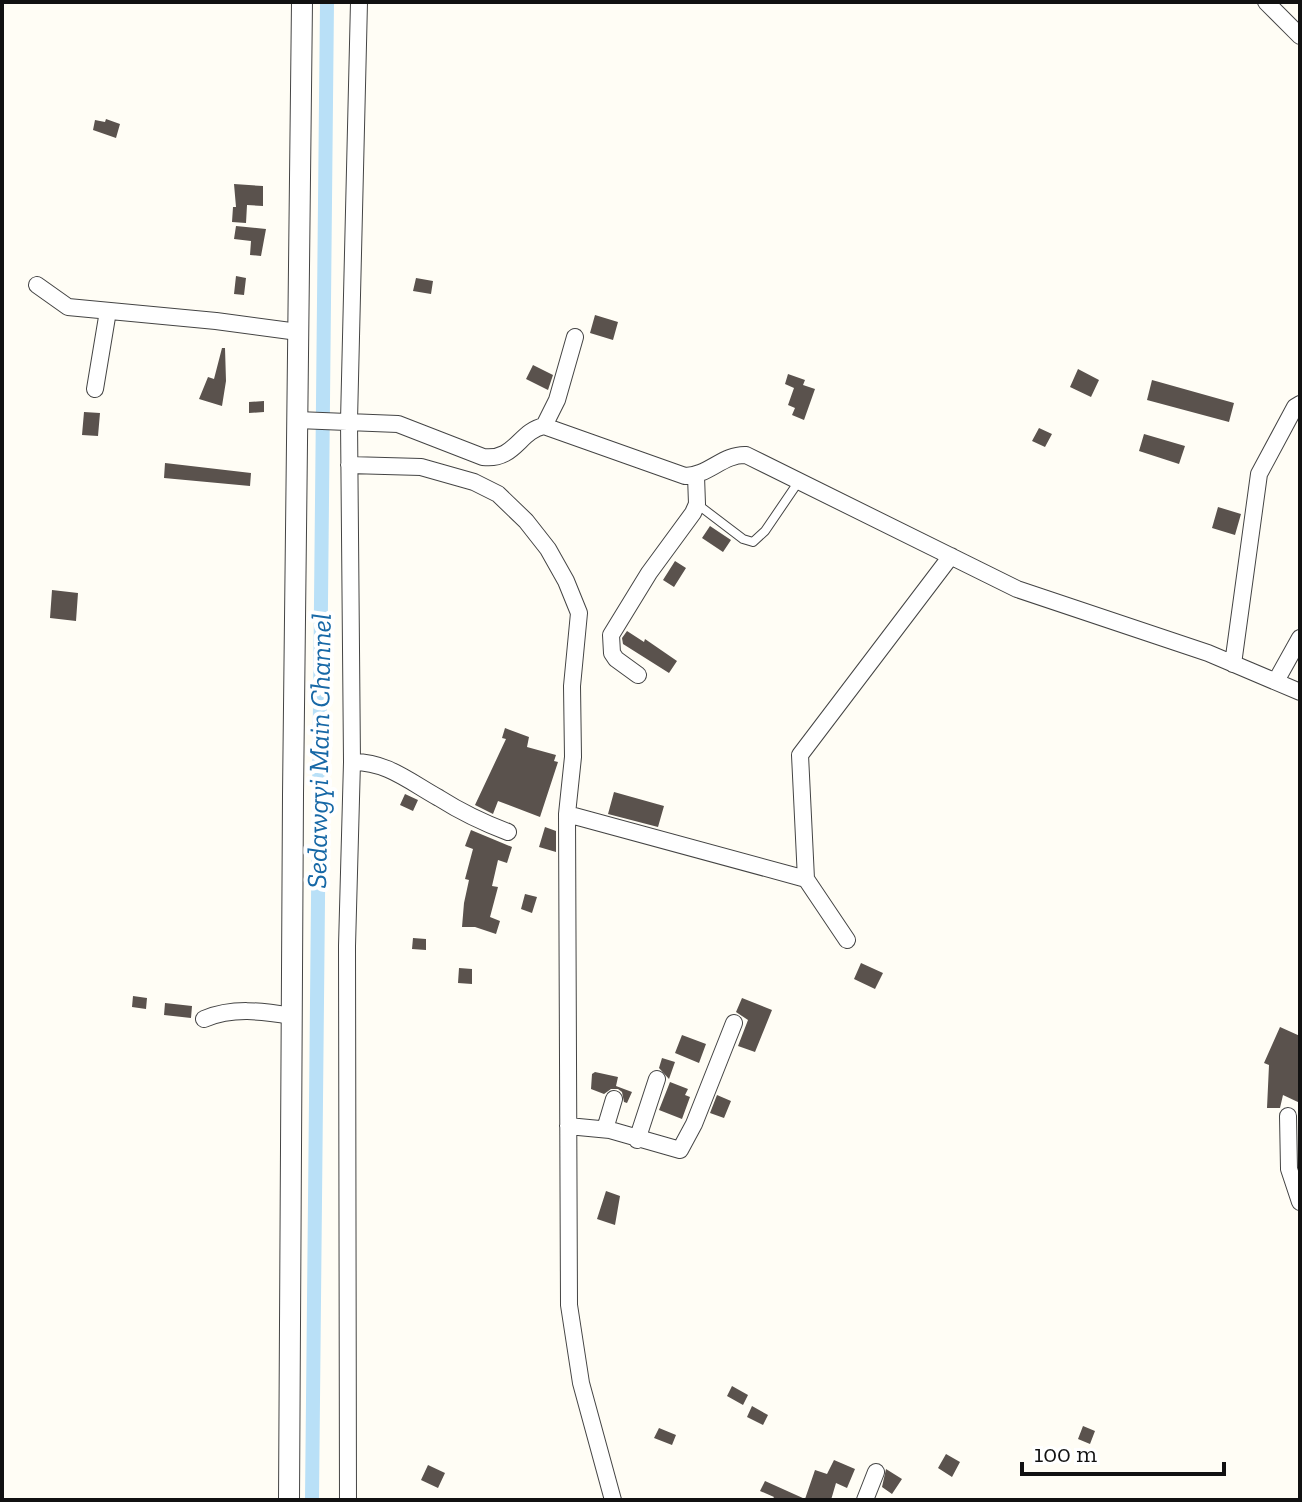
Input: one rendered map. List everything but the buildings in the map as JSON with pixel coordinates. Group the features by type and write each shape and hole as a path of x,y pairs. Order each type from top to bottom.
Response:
{"street":[{"path":"289,1500 302,2"},
{"path":"348,1500 347,946 352,762 349,465 345,421 359,2"},
{"path":"1266,2 1300,36"},
{"path":"37,285 68,307 298,332"},
{"path":"95,389 108,311"},
{"path":"544,426 557,400 575,337"},
{"path":"1233,664 1259,474 1295,407 1300,404"},
{"path":"300,420 387,422 407,426 492,458 507,453 536,427 544,426 675,475 696,476 732,456 743,455 1045,600 1233,664 1300,692"},
{"path":"349,465 421,467 474,482 498,494 526,521 548,549 579,613 572,686 573,757 567,814 569,1305 581,1383 613,1500"},
{"path":"638,675 616,659 612,653 611,635 616,623 697,504 696,476"},
{"path":"847,940 806,879 800,755 951,556"},
{"path":"1276,681 1300,638"},
{"path":"352,762 366,762 390,769 483,823 508,832"},
{"path":"567,814 806,879"},
{"path":"204,1019 222,1012 243,1010 292,1016"},
{"path":"568,1126 605,1129 680,1150 694,1124 734,1023"},
{"path":"637,1140 657,1079"},
{"path":"605,1129 614,1099"},
{"path":"1288,1116 1289,1169 1300,1202"},
{"path":"865,1500 876,1472"}],"lane":[{"path":"697,504 743,539 753,542 765,531 799,481"}],"waterway":[{"name":"Sedawgyi Main Channel","path":"312,1500 327,2"}]}
